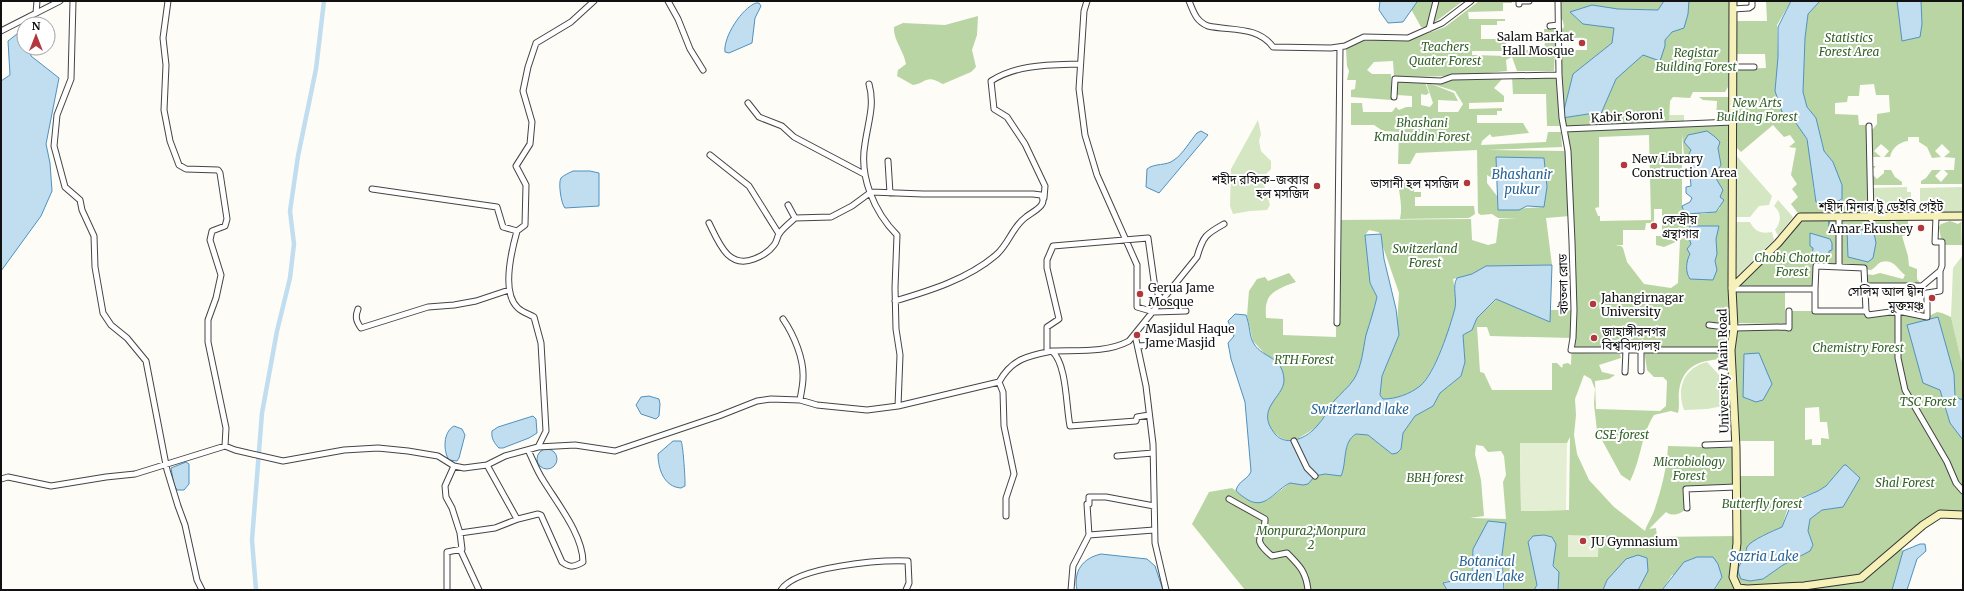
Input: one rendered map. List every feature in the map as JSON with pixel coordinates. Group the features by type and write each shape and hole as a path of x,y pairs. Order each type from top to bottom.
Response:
{"street":[{"path":"36,13 37,1"},
{"path":"1,31 60,1"},
{"path":"73,1 71,79 57,116 54,146 65,187 80,200 82,210 94,236 95,267 102,313 111,325 127,338 146,361 166,466 178,506 186,525 197,580 202,590"},
{"path":"168,1 163,38 166,65 164,110 170,141 179,165 186,169 218,170 220,173 227,219 226,226 212,231 210,240 221,275 216,298 208,320 208,342 226,428 226,446"},
{"path":"372,189 496,207 503,227 517,230 526,225 526,185 516,166 530,144 532,122 523,92 528,67 536,42 571,22 594,1"},
{"path":"668,1 678,19 690,49 703,70"},
{"path":"1087,1 1084,11 1079,88 1086,135 1097,175 1137,265 1137,307 1154,312 1186,311"},
{"path":"1189,1 1195,17 1202,24 1216,28 1253,32 1265,38 1273,47 1302,48 1340,47 1364,37 1408,38 1442,23 1471,1"},
{"path":"1430,29 1436,1"},
{"path":"1519,4 1519,1 1529,1"},
{"name":"বটতলা রোড","path":"1558,1 1560,75 1564,128 1568,151 1571,217 1574,310 1571,350 1626,350"},
{"name":"University Main Road","path":"1733,1 1732,289 1734,328 1731,350 1736,487 1736,543 1733,576 1738,589 1804,586 1861,578 1923,525 1940,514 1963,515"},
{"path":"1733,9 1749,8 1752,6 1752,1"},
{"path":"1550,26 1558,25"},
{"path":"1337,323 1340,47"},
{"path":"895,301 946,283 980,267 996,255 1010,241 1015,228 1025,217 1037,209 1044,201 1045,186 1025,144 1007,117 994,109 991,81 1002,74 1023,68 1080,64"},
{"path":"1733,67 1754,67"},
{"path":"1394,97 1395,79 1441,81 1452,77 1560,75"},
{"path":"869,84 872,103 863,157 864,174 881,216 897,235 895,301 896,329 900,355 898,406"},
{"path":"748,103 759,117 782,126 794,137 864,174"},
{"name":"Kabir Soroni","path":"1564,128 1692,122 1733,122"},
{"path":"1869,126 1871,218 1963,217"},
{"path":"710,154 749,186 779,234"},
{"path":"888,161 890,193"},
{"path":"709,224 729,258 736,261 748,261 763,255 775,244 779,234 795,218 832,217 852,206 871,192 1033,194 1041,195 1044,198"},
{"path":"788,205 795,218"},
{"path":"1866,311 1815,311 1816,266 1864,268 1866,311 1868,315 1898,311 1927,317 1927,293 1940,291 1942,242 1935,242 1936,217"},
{"name":"শহীদ মিনার টু ডেইরি গেইট","path":"1732,289 1800,218 1936,217"},
{"path":"1839,218 1839,266"},
{"path":"1,479 8,477 34,484 61,485 82,480 135,474 166,466 226,446 283,461 344,450 378,448 438,456 454,466 464,468 487,465 505,456 538,447 575,445 614,451 719,416 751,402 771,399 800,400 817,405 867,410 898,406 999,382 1005,372 1016,361 1049,352 1102,349 1120,346 1129,341 1197,257 1201,242 1208,232 1224,224"},
{"path":"517,230 510,257 509,290 517,308 534,317 541,343 546,431 538,447"},
{"path":"1049,352 1046,327 1059,319 1047,268 1047,260 1053,246 1148,238 1155,288 1162,301"},
{"path":"1866,286 1922,286 1940,271"},
{"path":"1732,289 1815,289"},
{"path":"358,309 356,315 357,322 361,328 428,307 454,305 476,301 509,290"},
{"path":"1709,325 1734,328 1789,328 1789,311"},
{"path":"1898,311 1898,358 1905,390 1947,462 1956,483 1963,491"},
{"path":"783,319 792,331 802,367 803,378 800,400"},
{"path":"1135,335 1146,386 1153,452 1155,543 1166,590"},
{"path":"1138,346 1204,342"},
{"path":"1625,372 1626,350 1731,350"},
{"path":"1641,350 1641,371"},
{"path":"1049,352 1057,357 1061,367 1070,426 1136,421 1137,417 1148,415"},
{"path":"999,382 1003,392 1004,426 1014,474 1006,498 1006,516"},
{"path":"1294,441 1307,468 1315,476"},
{"path":"1705,445 1735,444"},
{"path":"460,533 496,528 517,519 538,514 541,515 562,562 568,566 574,567 583,562 580,546 573,530 542,480 528,450"},
{"path":"1117,456 1153,452"},
{"path":"487,465 517,519"},
{"path":"454,466 445,486 446,497 452,508 460,533 462,549 460,549 480,590"},
{"path":"1687,508 1686,489 1736,487"},
{"path":"1072,590 1073,566 1089,536 1087,504 1089,504 1089,497 1106,497 1154,506"},
{"path":"1229,499 1265,518 1260,541 1263,549 1272,556 1287,554 1300,566 1306,576 1308,590"},
{"path":"1089,536 1154,530"},
{"path":"447,590 447,552 460,549"},
{"path":"781,590 784,584 808,574 834,567 884,560 908,561 908,583 906,590"}],"green space":[{"path":"1417,1 1463,1 1427,28 1421,27 1411,9"},
{"name":"Teachers Quater Forest","path":"1479,1 1512,1 1512,3 1503,3 1503,11 1468,12 1469,19 1505,19 1505,21 1497,21 1497,25 1481,25 1481,39 1506,39 1506,51 1472,51 1472,55 1507,56 1513,50 1545,50 1544,29 1556,29 1554,71 1517,71 1512,57 1506,60 1507,71 1450,76 1394,76 1393,61 1374,62 1367,70 1372,74 1391,74 1392,100 1351,97 1351,90 1355,89 1356,80 1347,80 1349,71 1347,66 1346,49 1359,38 1364,41 1418,37 1445,27"},
{"path":"1561,1 1664,1 1658,10 1618,9 1592,5 1570,12 1583,24 1614,28 1612,43 1573,74 1562,116 1560,49 1567,53 1570,50 1587,50 1587,39 1560,39 1560,31 1564,27 1563,21 1560,17"},
{"path":"1689,1 1732,1 1728,87 1725,92 1693,92 1690,98 1673,97 1670,101 1669,121 1588,127 1716,122 1733,126 1732,288 1800,219 1908,218 1908,235 1902,236 1908,256 1909,266 1917,269 1917,279 1922,286 1865,285 1865,274 1873,275 1880,273 1903,279 1905,275 1895,265 1885,261 1881,262 1871,270 1817,266 1815,289 1749,289 1733,292 1785,292 1785,324 1734,323 1734,328 1789,328 1789,311 1898,311 1927,317 1937,312 1951,317 1963,363 1963,400 1955,397 1954,374 1940,390 1950,423 1963,440 1963,515 1939,514 1899,545 1903,551 1892,590 1715,590 1722,577 1672,575 1662,590 1638,590 1648,570 1616,570 1607,580 1603,590 1556,590 1553,556 1534,590 1505,590 1502,552 1506,523 1473,549 1471,572 1460,579 1444,582 1444,586 1447,590 1245,590 1192,524 1209,492 1232,488 1252,502 1268,500 1290,483 1325,474 1341,476 1349,442 1356,434 1368,435 1392,454 1403,433 1415,416 1433,406 1440,393 1461,376 1465,362 1463,335 1472,330 1477,318 1497,299 1549,321 1550,310 1574,310 1570,216 1546,218 1552,265 1487,266 1472,274 1453,279 1455,289 1455,307 1442,348 1431,371 1420,386 1412,391 1403,396 1383,399 1380,395 1382,376 1399,335 1397,324 1399,293 1382,244 1381,234 1369,230 1365,235 1370,283 1377,297 1355,379 1333,403 1317,427 1294,441 1282,439 1277,435 1270,426 1268,414 1273,399 1280,392 1265,354 1253,341 1247,316 1249,291 1257,279 1265,277 1268,281 1289,273 1296,282 1275,292 1268,298 1266,304 1266,318 1283,319 1283,335 1336,337 1337,220 1471,219 1472,240 1488,245 1496,243 1499,219 1517,218 1498,218 1492,214 1481,215 1478,213 1477,150 1416,153 1410,164 1398,164 1399,132 1383,131 1374,125 1351,125 1351,103 1362,103 1363,112 1392,112 1396,107 1399,110 1406,107 1412,107 1412,96 1397,95 1397,82 1425,82 1429,93 1426,95 1421,94 1421,105 1430,107 1433,103 1426,82 1453,78 1503,78 1494,88 1504,96 1504,102 1469,103 1469,109 1502,108 1502,111 1497,111 1497,115 1477,115 1477,123 1523,123 1529,133 1492,137 1490,134 1482,141 1481,145 1546,142 1548,132 1561,132 1562,147 1487,150 1568,151 1562,118 1588,114 1600,116 1616,79 1634,61 1665,40 1672,32","holes":["1429,83 1455,91 1463,104 1458,112 1438,112 1438,100 1458,101 1454,93","1682,134 1684,156 1689,156 1691,150 1684,142 1714,136 1720,142 1718,148 1721,165 1714,175 1720,187 1720,208 1716,212 1702,214 1682,210","1649,135 1651,220 1600,221 1600,216 1598,216 1595,208 1599,207 1599,137","1496,157 1544,207 1498,210 1497,196 1487,183 1487,175 1497,181","1654,209 1662,209 1662,236 1656,236 1656,245 1664,247 1680,240 1678,283 1671,288 1644,284 1627,262 1623,248 1615,245 1623,245 1623,230 1645,230 1646,223 1654,223","1477,327 1487,327 1490,336 1572,338 1571,365 1568,363 1563,364 1562,368 1557,363 1552,363 1552,390 1492,390 1484,373 1480,372","1573,350 1644,350 1647,370 1654,377 1663,377 1667,381 1666,406 1660,411 1596,409 1595,381 1609,379 1615,375 1602,372 1599,365 1621,358 1620,354 1584,353","1732,359 1735,441 1774,441 1774,476 1736,476 1736,448 1668,446 1665,471 1661,487 1654,511 1645,531 1614,507 1589,480 1577,454 1574,435 1576,415 1575,399 1584,375 1591,379 1595,389 1594,404 1597,431 1621,475 1630,481 1637,465 1646,431 1654,415 1671,411 1678,413 1679,391 1681,381 1685,373 1691,368 1705,361","1819,407 1820,422 1827,422 1829,439 1821,438 1821,445 1812,445 1812,439 1805,440 1805,408","1570,437 1569,510 1521,511 1520,443 1567,443","1476,445 1483,446 1488,452 1501,451 1504,456 1506,475 1503,482 1506,519 1470,518 1484,516 1481,480 1475,454","1844,465 1846,465 1860,478 1843,507 1822,510 1810,519 1808,531 1813,545 1799,558 1783,565 1763,579 1739,564 1750,544 1782,527 1788,507 1804,496 1818,491 1826,486","1736,487 1736,536 1657,537 1656,528 1649,529 1666,512 1674,515 1687,508 1686,489"]},
{"name":"New Arts Building Forest","path":"1766,1 1791,1 1777,25 1778,57 1775,91 1782,111 1794,121 1806,137 1811,156 1814,192 1817,202 1829,206 1829,216 1800,216 1791,204 1798,197 1792,189 1797,184 1791,175 1796,148 1789,147 1795,142 1790,135 1784,137 1773,125 1741,152 1734,145 1735,69 1766,68 1765,54 1737,54 1736,21 1767,21"},
{"name":"Statistics Forest Area","path":"1820,1 1897,1 1902,41 1920,37 1921,1 1963,1 1963,184 1921,184 1921,181 1926,178 1932,170 1941,170 1935,176 1941,182 1948,174 1944,170 1954,170 1955,158 1944,157 1950,152 1942,144 1935,151 1941,157 1932,158 1927,147 1919,142 1919,137 1908,137 1908,141 1894,148 1890,157 1884,157 1889,151 1881,144 1874,151 1881,157 1871,157 1872,130 1877,124 1877,114 1890,112 1889,95 1876,95 1874,84 1860,85 1859,96 1848,96 1847,102 1835,103 1835,114 1858,115 1859,125 1866,125 1869,215 1831,216 1830,207 1842,199 1833,162 1824,151 1816,118 1807,107 1803,92 1805,38 1808,14"},
{"path":"978,16 977,35 972,50 976,67 971,72 943,84 930,79 913,85 897,76 898,70 906,64 895,36 894,27 903,23 945,25"},
{"path":"1559,76 1562,126 1547,126 1546,94 1513,94 1512,77"},
{"path":"1699,97 1731,97 1731,120 1716,120 1717,101 1703,100"},
{"path":"1669,115 1684,115 1684,121 1669,121"},
{"path":"1258,120 1261,134 1259,141 1261,151 1271,161 1271,169 1262,178 1270,205 1267,210 1233,214 1230,206 1231,169"},
{"path":"1735,154 1772,196 1769,205 1759,206 1750,217 1736,217"},
{"path":"1869,166 1876,166 1870,172 1877,179 1884,173 1884,170 1891,170 1895,177 1902,182 1902,185 1869,185"},
{"path":"1398,181 1414,184 1414,192 1421,192 1421,197 1415,197 1415,206 1474,206 1475,214 1469,218 1400,219 1401,205"},
{"path":"1907,187 1907,192 1911,192 1911,208 1903,208 1903,213 1872,214 1872,188"},
{"path":"1963,187 1963,213 1920,212 1920,188"},
{"path":"1778,200 1793,217 1778,236 1775,230 1780,218 1777,209 1774,206"},
{"path":"1950,221 1958,224 1961,222 1962,245 1942,245 1939,227 1941,224"},
{"path":"1736,222 1750,222 1759,232 1772,232 1774,240 1735,278"},
{"path":"1961,222 1963,222 1963,255"},
{"path":"1963,255 1963,363 1961,361 1951,317 1953,268"},
{"path":"1707,362 1722,378 1723,406 1707,409 1684,410 1681,394 1684,380 1693,369"},
{"path":"1520,443 1567,443 1566,510 1521,511"},
{"name":"JU Gymnasium","path":"1568,535 1599,536 1598,557 1568,557"}],"water":[{"path":"1380,1 1417,2 1403,22 1388,23 1379,10"},
{"path":"1664,1 1689,1 1688,14 1684,28 1672,32 1665,40 1665,46 1660,61 1643,55 1616,79 1600,116 1588,114 1562,118 1573,74 1612,43 1614,28 1583,24 1570,12 1592,5 1618,9 1658,10"},
{"path":"1791,1 1820,1 1808,14 1805,38 1803,92 1807,107 1816,118 1824,151 1833,162 1842,185 1842,199 1829,206 1816,202 1807,139 1791,116 1782,112 1775,91 1778,57 1778,27"},
{"path":"1897,1 1921,1 1922,24 1920,37 1902,41"},
{"path":"756,3 759,3 761,6 755,18 752,43 729,53 725,52 727,39 734,24 745,11"},
{"path":"16,35 16,56 31,56 59,78 46,144 50,163 52,191 41,216 1,271 1,81 10,75 8,41"},
{"path":"1201,131 1208,135 1159,193 1146,187 1147,169 1174,160 1197,133"},
{"path":"1707,131 1720,142 1718,148 1721,165 1714,175 1723,190 1720,197 1724,200 1716,212 1686,214 1684,213 1682,206 1690,202 1692,198 1686,193 1686,187 1691,186 1690,175 1692,171 1690,167 1692,164 1691,160 1684,156 1688,156 1691,150 1684,142 1688,135"},
{"name":"Bhashanir pukur","path":"1496,157 1544,158 1547,187 1544,207 1527,206 1519,210 1498,210"},
{"path":"573,171 590,171 599,173 599,206 565,208 561,198 560,180"},
{"path":"1690,226 1719,226 1716,239 1717,254 1715,261 1717,270 1713,280 1690,279 1688,276 1687,266 1690,254 1687,249 1691,244 1688,235"},
{"path":"1873,228 1876,243 1873,258 1868,262 1848,257 1847,231"},
{"path":"1810,233 1830,239 1832,243 1832,250 1829,251 1829,257 1812,258 1813,248 1810,246"},
{"name":"Switzerland lake","path":"1381,234 1384,259 1396,309 1399,335 1382,376 1380,395 1383,399 1403,396 1420,386 1426,380 1446,338 1455,308 1455,285 1457,278 1472,274 1486,266 1552,265 1550,322 1496,299 1477,318 1472,330 1463,335 1465,362 1461,376 1440,393 1433,406 1415,416 1403,433 1401,449 1397,453 1392,454 1368,435 1356,434 1349,442 1347,447 1341,476 1325,474 1315,476 1308,484 1303,485 1290,483 1270,498 1260,503 1248,500 1236,490 1239,484 1250,474 1251,471 1245,402 1231,359 1228,343 1234,336 1228,321 1235,314 1246,315 1251,338 1254,344 1263,353 1277,362 1283,372 1283,386 1269,410 1269,425 1275,434 1285,440 1291,441 1303,437 1313,430 1324,417 1334,401 1352,382 1359,369 1366,335 1377,297 1370,283 1365,235"},
{"path":"1938,317 1954,374 1955,397 1963,400 1963,440 1950,423 1940,390 1923,383 1907,325"},
{"path":"1759,353 1772,384 1763,400 1756,402 1743,397 1744,354"},
{"path":"649,396 659,399 659,416 656,419 641,414 636,405 641,397"},
{"path":"533,416 536,419 537,433 529,438 503,448 499,448 492,438 492,431 498,427"},
{"path":"454,426 462,429 465,435 457,461 449,460 445,447 446,437 450,429"},
{"path":"673,441 681,441 682,443 685,486 681,488 675,487 666,481 659,466 658,454"},
{"path":"547,449 554,452 557,459 554,466 547,469 540,466 537,459 540,452"},
{"path":"186,462 189,464 189,484 184,490 177,490 174,485 171,468"},
{"name":"Sazria Lake","path":"1844,465 1846,465 1860,478 1843,507 1822,510 1810,519 1808,531 1813,545 1810,551 1783,565 1763,579 1750,581 1741,579 1738,569 1749,544 1782,527 1792,502 1826,486"},
{"name":"Botanical Garden Lake","path":"1488,521 1506,523 1502,555 1504,590 1447,590 1443,583 1460,579 1472,571 1473,549"},
{"name":"Botanical Garden Lake","path":"1544,535 1552,537 1556,544 1553,566 1559,572 1558,590 1534,590 1537,585 1528,542 1533,536"},
{"path":"1920,544 1925,544 1926,551 1917,559 1907,590 1892,590 1903,551"},
{"path":"1101,554 1147,559 1155,566 1163,590 1077,590 1076,583 1078,571 1081,566 1089,559"},
{"path":"1638,555 1647,558 1648,571 1638,590 1603,590 1607,580 1626,559"},
{"path":"1697,557 1713,557 1718,564 1722,577 1714,590 1662,590 1684,562"}],"waterway":[{"path":"256,590 252,540 262,413 277,331 290,278 294,244 290,211 298,156 316,69 324,1"},
{"path":"1829,206 1829,212"},
{"path":"1829,221 1829,226"}],"place":[{"name":"Salam Barkat Hall Mosque","path":"1582,43"},
{"name":"New Library Construction Area","path":"1624,165"},
{"name":"ভাসানী হল মসজিদ","path":"1467,183"},
{"name":"শহীদ রফিক-জব্বার হল মসজিদ","path":"1317,186"},
{"name":"কেন্দ্রীয় গ্রন্থাগার","path":"1654,226"},
{"name":"Amar Ekushey","path":"1921,228"},
{"name":"Gerua Jame Mosque","path":"1140,294"},
{"name":"সেলিম আল দ্বীন মুক্তমঞ্চ","path":"1932,298"},
{"name":"Jahangirnagar University","path":"1593,304"},
{"name":"Masjidul Haque Jame Masjid","path":"1137,335"},
{"name":"জাহাঙ্গীরনগর বিশ্ববিদ্যালয়","path":"1594,338"},
{"name":"JU Gymnasium","path":"1583,541"}],"park label":[{"name":"Registar Building Forest","path":"1696,59"},
{"name":"Bhashani Kmaluddin Forest","path":"1422,129"},
{"name":"Switzerland Forest","path":"1425,255"},
{"name":"Chobi Chottor Forest","path":"1792,264"},
{"name":"Chemistry Forest","path":"1858,347"},
{"name":"RTH Forest","path":"1304,359"},
{"name":"TSC Forest","path":"1928,401"},
{"name":"CSE forest","path":"1622,434"},
{"name":"Microbiology Forest","path":"1689,468"},
{"name":"BBH forest","path":"1435,477"},
{"name":"Shal Forest","path":"1905,482"},
{"name":"Butterfly forest","path":"1762,503"},
{"name":"Monpura2;Monpura 2","path":"1311,537"}]}
